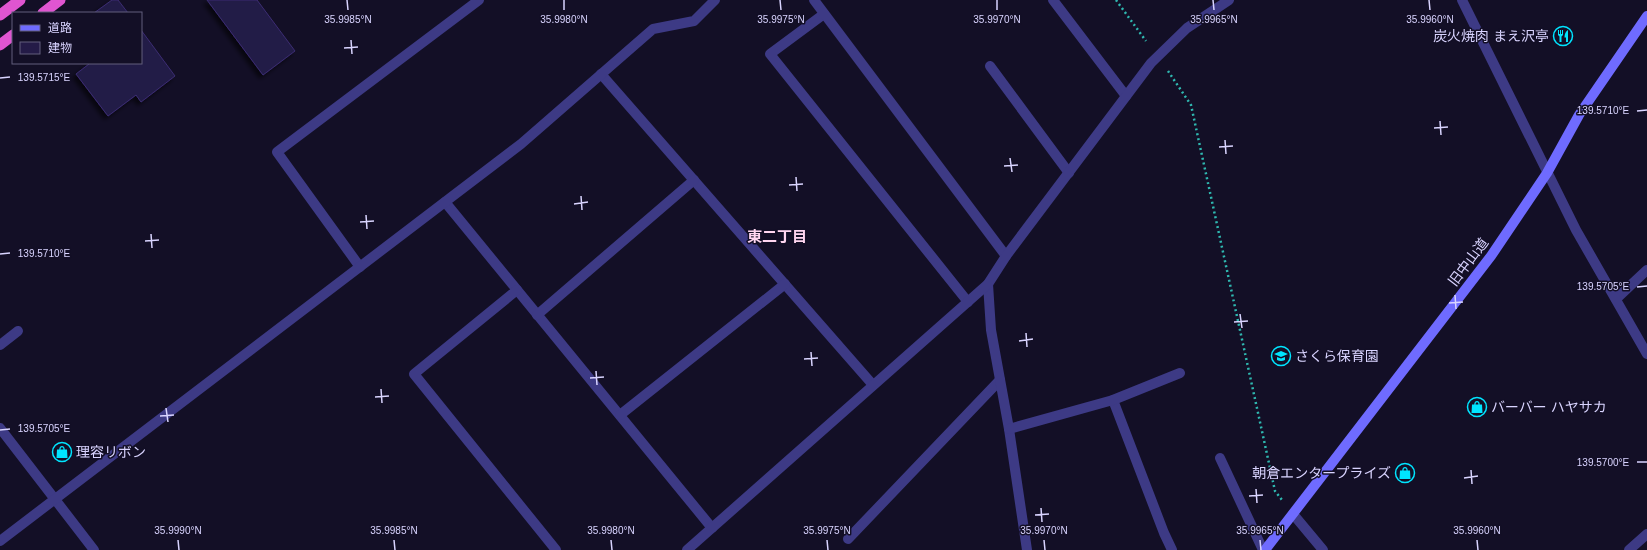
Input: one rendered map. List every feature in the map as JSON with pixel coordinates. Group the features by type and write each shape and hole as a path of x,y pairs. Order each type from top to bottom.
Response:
{"highway":[{"path":"0,15 20,0"},
{"path":"44,12 60,0"},
{"path":"0,45 12,36"}],"main road":[{"name":"旧中山道","path":"1264,550 1491,256 1547,174 1579,115 1647,16"}],"street":[{"path":"360,267 276,152 479,0"},
{"path":"0,541 521,144 653,29 694,21 715,0"},
{"path":"814,0 1006,256"},
{"path":"1053,0 1126,96"},
{"path":"687,550 988,284 1006,256 1151,63 1187,28 1229,0"},
{"path":"1462,0 1576,230 1647,354"},
{"path":"824,14 770,54 968,302"},
{"path":"990,66 1069,173"},
{"path":"601,74 873,385"},
{"path":"538,315 694,180"},
{"path":"445,202 712,528"},
{"path":"1616,299 1647,270"},
{"path":"620,415 785,284"},
{"path":"988,284 991,330 1009,429 1027,550"},
{"path":"517,290 414,374 556,550"},
{"path":"0,346 18,331"},
{"path":"1009,429 1113,400 1180,373"},
{"path":"848,539 1000,380"},
{"path":"1113,400 1164,533 1172,550"},
{"path":"0,428 94,550"},
{"path":"1220,458 1264,550"},
{"path":"1293,514 1323,550"},
{"path":"1629,550 1647,534"}],"path":[{"path":"1116,0 1191,105 1274,491 1293,514"}],"building":[{"path":"112,0 118,0 127,12 95,12"},
{"path":"207,0 257,0 295,51 263,75"},
{"path":"142,31 175,76 141,102 136,95 108,116 76,74 89,64 142,64"}],"place":[{"name":"炭火焼肉 まえ沢亭","path":"1563,36"},
{"name":"さくら保育園","path":"1281,356"},
{"name":"バーバー ハヤサカ","path":"1477,407"},
{"name":"理容リボン","path":"62,452"},
{"name":"朝倉エンタープライズ","path":"1405,473"}],"district":[{"name":"東二丁目","path":"777,237"}]}
